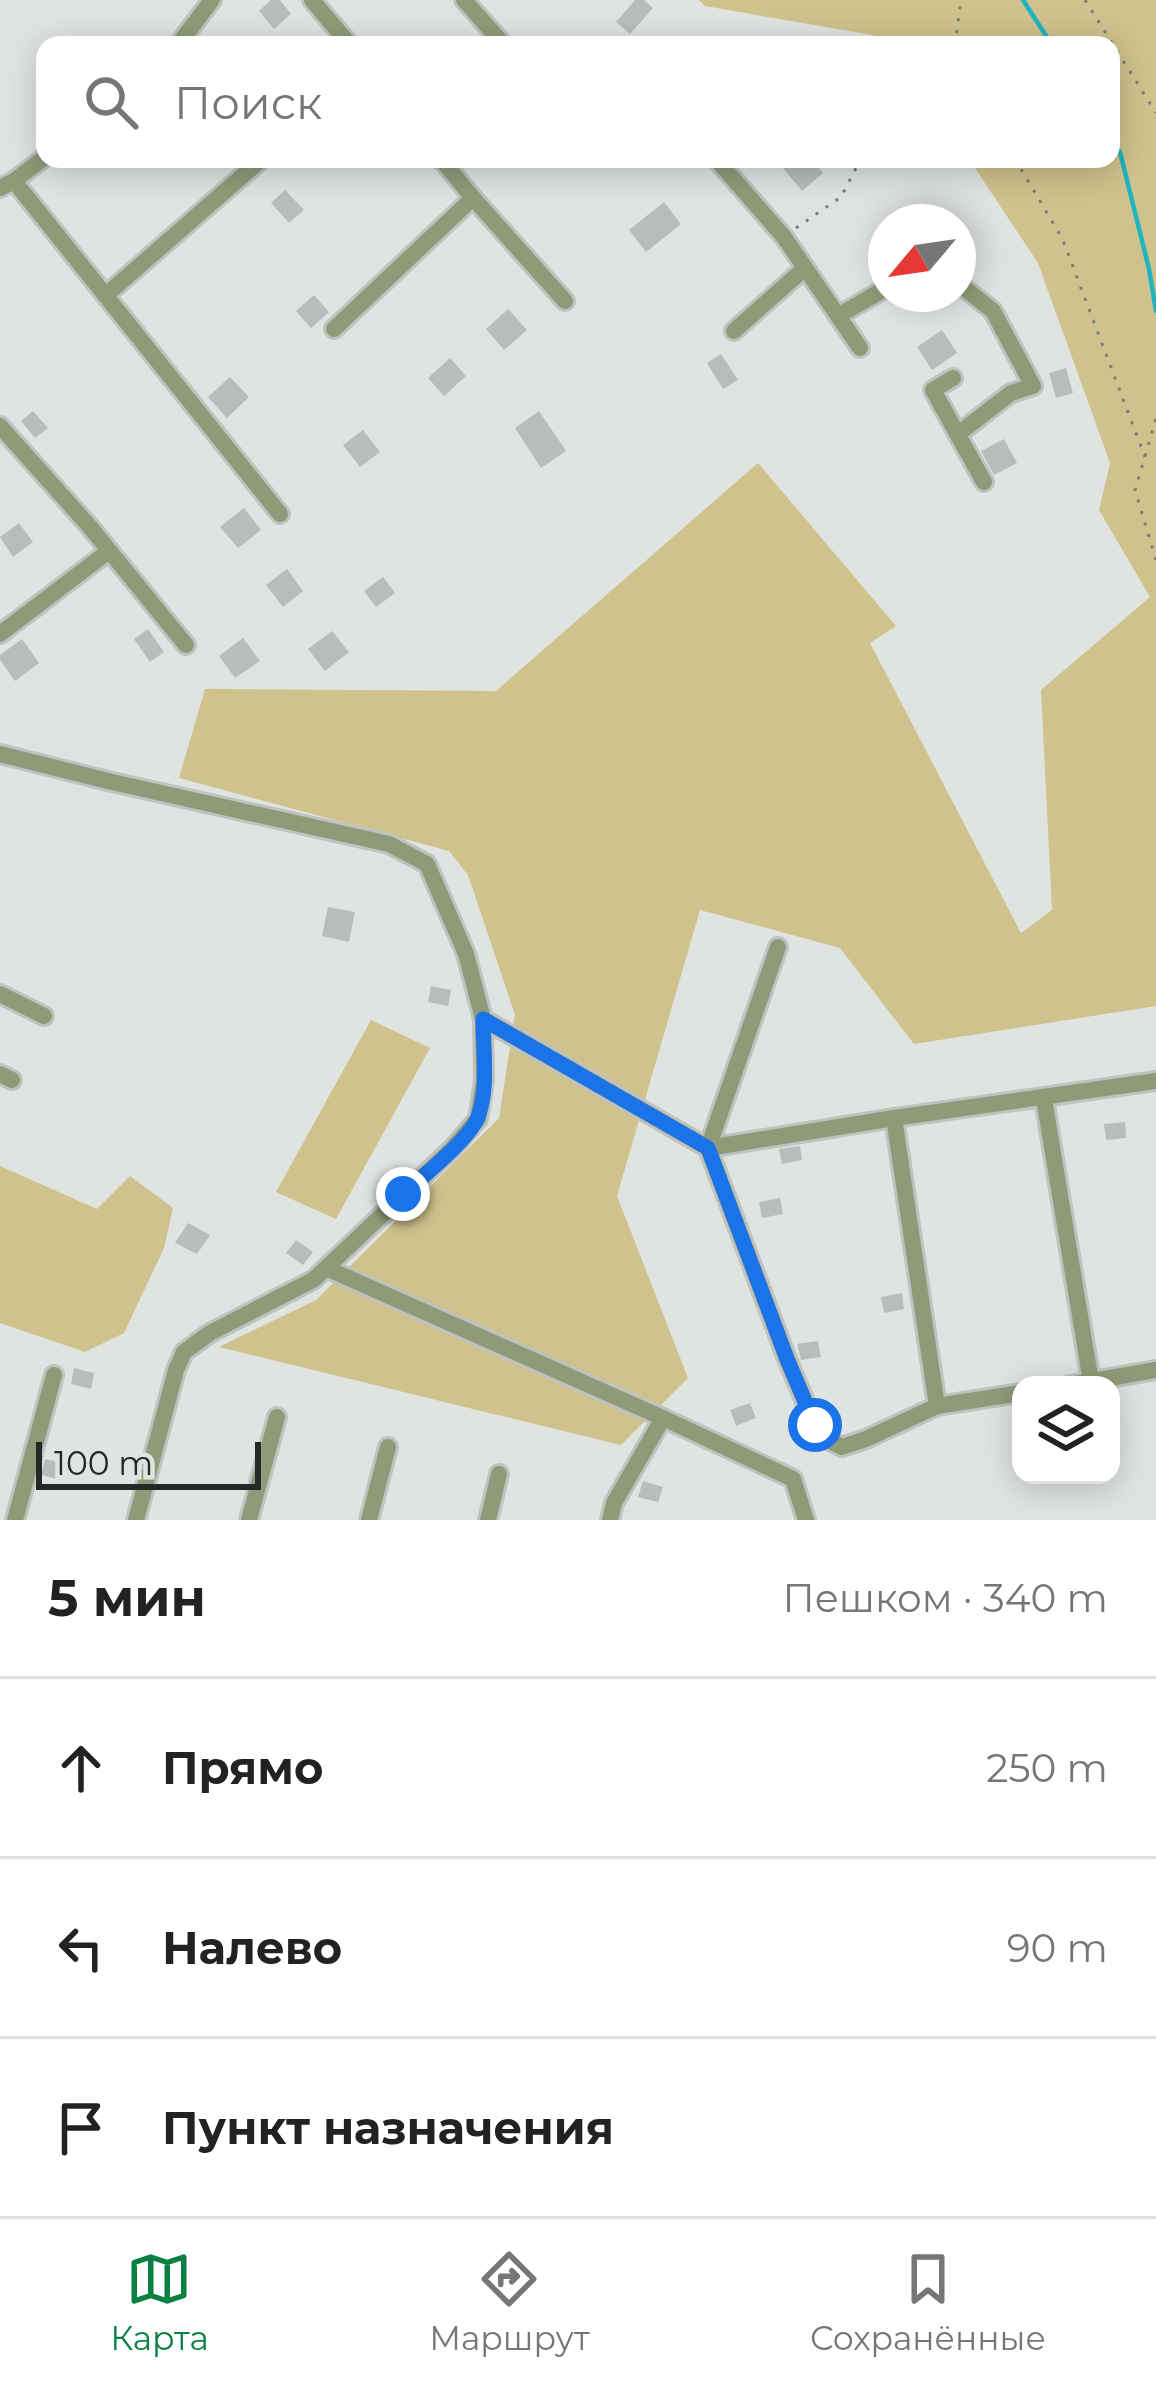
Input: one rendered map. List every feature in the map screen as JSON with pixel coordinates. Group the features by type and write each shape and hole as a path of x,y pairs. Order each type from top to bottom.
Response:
{"street":[{"path":"185,36 212,0"},
{"path":"312,0 342,36"},
{"path":"464,0 496,36"},
{"path":"36,163 7,184 106,295 280,514"},
{"path":"106,295 252,168"},
{"path":"448,168 565,301"},
{"path":"724,168 784,237 860,348"},
{"path":"334,329 472,198"},
{"path":"734,331 805,268"},
{"path":"958,434 1011,393 1033,386 993,310 976,297"},
{"path":"838,316 868,298"},
{"path":"953,378 933,390 985,482"},
{"path":"0,426 186,645"},
{"path":"0,634 109,551"},
{"path":"0,754 389,844 427,864 466,954 483,1019 484,1081 478,1119 453,1148 313,1280 210,1333 184,1352 136,1520"},
{"path":"778,947 708,1148 815,1425 824,1438 842,1447 937,1406 1012,1394"},
{"path":"0,994 44,1016"},
{"path":"483,1019 708,1148 1156,1081"},
{"path":"1043,1099 1089,1376"},
{"path":"894,1118 937,1406"},
{"path":"326,1268 793,1479 806,1520"},
{"path":"1120,1377 1156,1370"},
{"path":"15,1520 54,1375"},
{"path":"249,1520 277,1417"},
{"path":"610,1520 614,1503 663,1418"},
{"path":"369,1520 388,1447"},
{"path":"488,1520 499,1474"}],"path":[{"path":"956,36 961,0"},
{"path":"1084,0 1107,36"},
{"path":"1120,56 1156,113"},
{"path":"784,237 841,197 856,168"},
{"path":"1020,168 1062,238 1145,457"},
{"path":"1156,419 1136,490 1156,560"}],"shaded area":[{"path":"699,0 1156,0 1156,1006 914,1044 840,948 700,910 617,1196 688,1378 621,1445 219,1347 316,1300 499,1118 515,1015 468,875 449,851 179,778 205,689 496,691 758,463 896,626 870,643 1021,933 1052,910 1041,690 1150,597 1099,510 1110,463 1038,263 975,168 1120,168 1120,36 878,36 705,6"},
{"path":"371,1020 430,1048 336,1219 276,1192"},
{"path":"0,1166 97,1209 130,1176 173,1208 164,1248 124,1333 85,1352 0,1323"}],"building":[{"path":"271,0 280,0 291,14 274,29 259,11"},
{"path":"635,0 644,0 653,8 630,34 616,22"},
{"path":"783,168 819,168 823,173 802,191"},
{"path":"285,190 304,210 289,223 271,203"},
{"path":"664,202 681,224 646,252 629,230"},
{"path":"314,295 329,312 311,328 296,311"},
{"path":"508,309 527,330 504,350 486,329"},
{"path":"942,330 957,353 932,370 917,347"},
{"path":"721,354 738,380 723,389 707,363"},
{"path":"450,358 466,376 444,396 428,378"},
{"path":"1066,368 1073,393 1056,398 1049,373"},
{"path":"230,377 249,397 227,418 208,397"},
{"path":"33,411 48,428 35,438 21,421"},
{"path":"539,411 566,451 541,468 515,428"},
{"path":"363,430 380,452 360,467 343,445"},
{"path":"1004,439 1017,463 994,475 981,451"},
{"path":"244,508 261,530 238,548 220,527"},
{"path":"19,523 33,542 13,557 0,537"},
{"path":"287,569 303,591 283,607 266,585"},
{"path":"383,577 395,593 376,607 364,591"},
{"path":"148,629 164,652 150,662 134,639"},
{"path":"332,631 349,652 325,671 308,649"},
{"path":"243,638 260,661 235,678 219,656"},
{"path":"22,639 39,663 15,681 0,655"},
{"path":"328,907 355,912 349,942 322,936"},
{"path":"431,986 451,990 448,1006 428,1002"},
{"path":"1125,1122 1126,1138 1106,1140 1104,1124"},
{"path":"800,1146 802,1160 782,1164 779,1149"},
{"path":"780,1198 783,1214 762,1218 759,1202"},
{"path":"188,1223 210,1235 197,1254 175,1243"},
{"path":"296,1240 313,1252 303,1265 286,1253"},
{"path":"902,1293 904,1309 884,1313 881,1297"},
{"path":"818,1341 821,1357 801,1360 797,1344"},
{"path":"74,1368 94,1373 91,1389 71,1384"},
{"path":"750,1403 756,1418 736,1426 730,1410"},
{"path":"45,1459 65,1463 61,1480 41,1475"},
{"path":"643,1481 663,1487 658,1502 638,1497"}],"waterway":[{"path":"1023,0 1046,36"},
{"path":"1120,152 1156,311"}],"route":[{"path":"403,1194 478,1119 484,1081 483,1019 708,1148 815,1425"}]}
